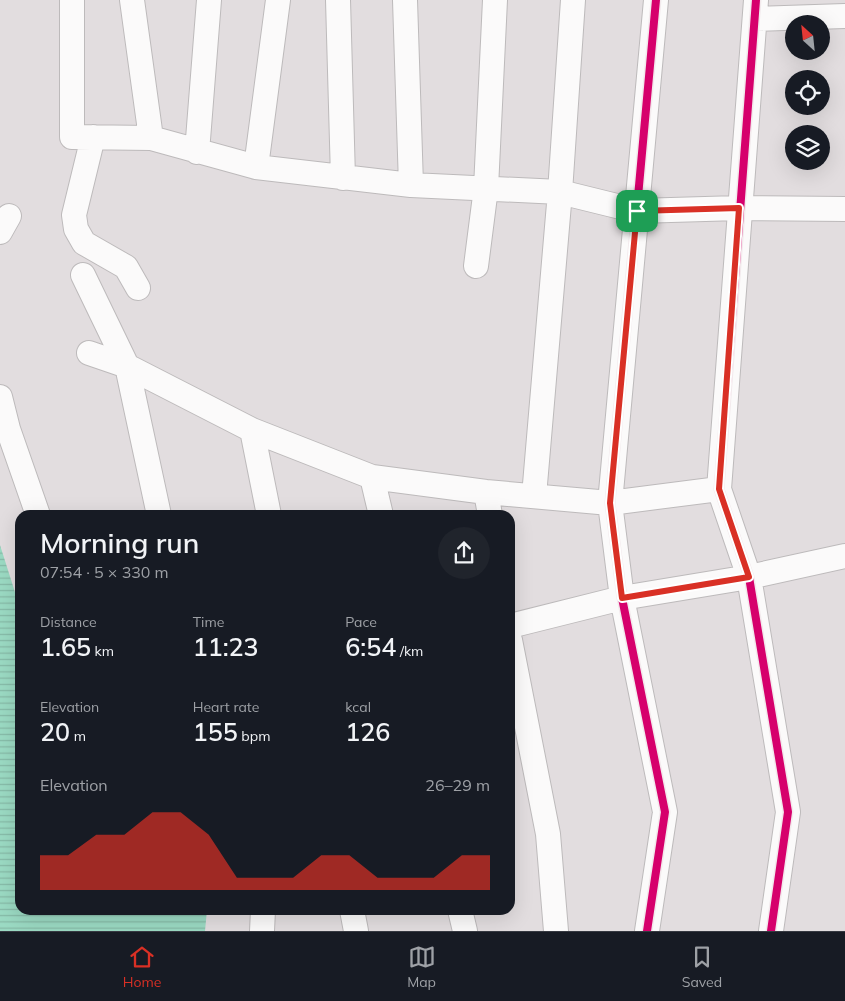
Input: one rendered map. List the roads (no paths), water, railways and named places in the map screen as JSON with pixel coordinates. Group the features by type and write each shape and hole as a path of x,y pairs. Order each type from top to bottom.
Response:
{"street":[{"path":"72,0 72,137 151,138 196,152 256,167 411,185 560,192 637,211 739,208 845,209"},
{"path":"132,0 151,138"},
{"path":"196,152 209,0"},
{"path":"256,167 278,0"},
{"path":"338,0 343,178"},
{"path":"405,0 411,185"},
{"path":"476,266 486,188 495,0"},
{"path":"534,496 560,192 573,0"},
{"path":"646,931 665,812 622,598 610,503 656,0"},
{"path":"771,931 788,812 749,577 719,489 755,10 845,16"},
{"path":"93,137 74,215 76,229 84,243 126,267 138,288"},
{"path":"83,276 127,366 159,510"},
{"path":"88,353 127,366 252,430 372,477 488,504 534,496 610,503 719,489"},
{"path":"0,397 8,429 36,510"},
{"path":"252,430 267,510"},
{"path":"372,477 380,510"},
{"path":"515,625 622,598 749,577 845,556"},
{"path":"515,666 548,834 556,931"},
{"path":"262,931 263,915"},
{"path":"353,915 356,931"},
{"path":"461,915 465,931"}]}
